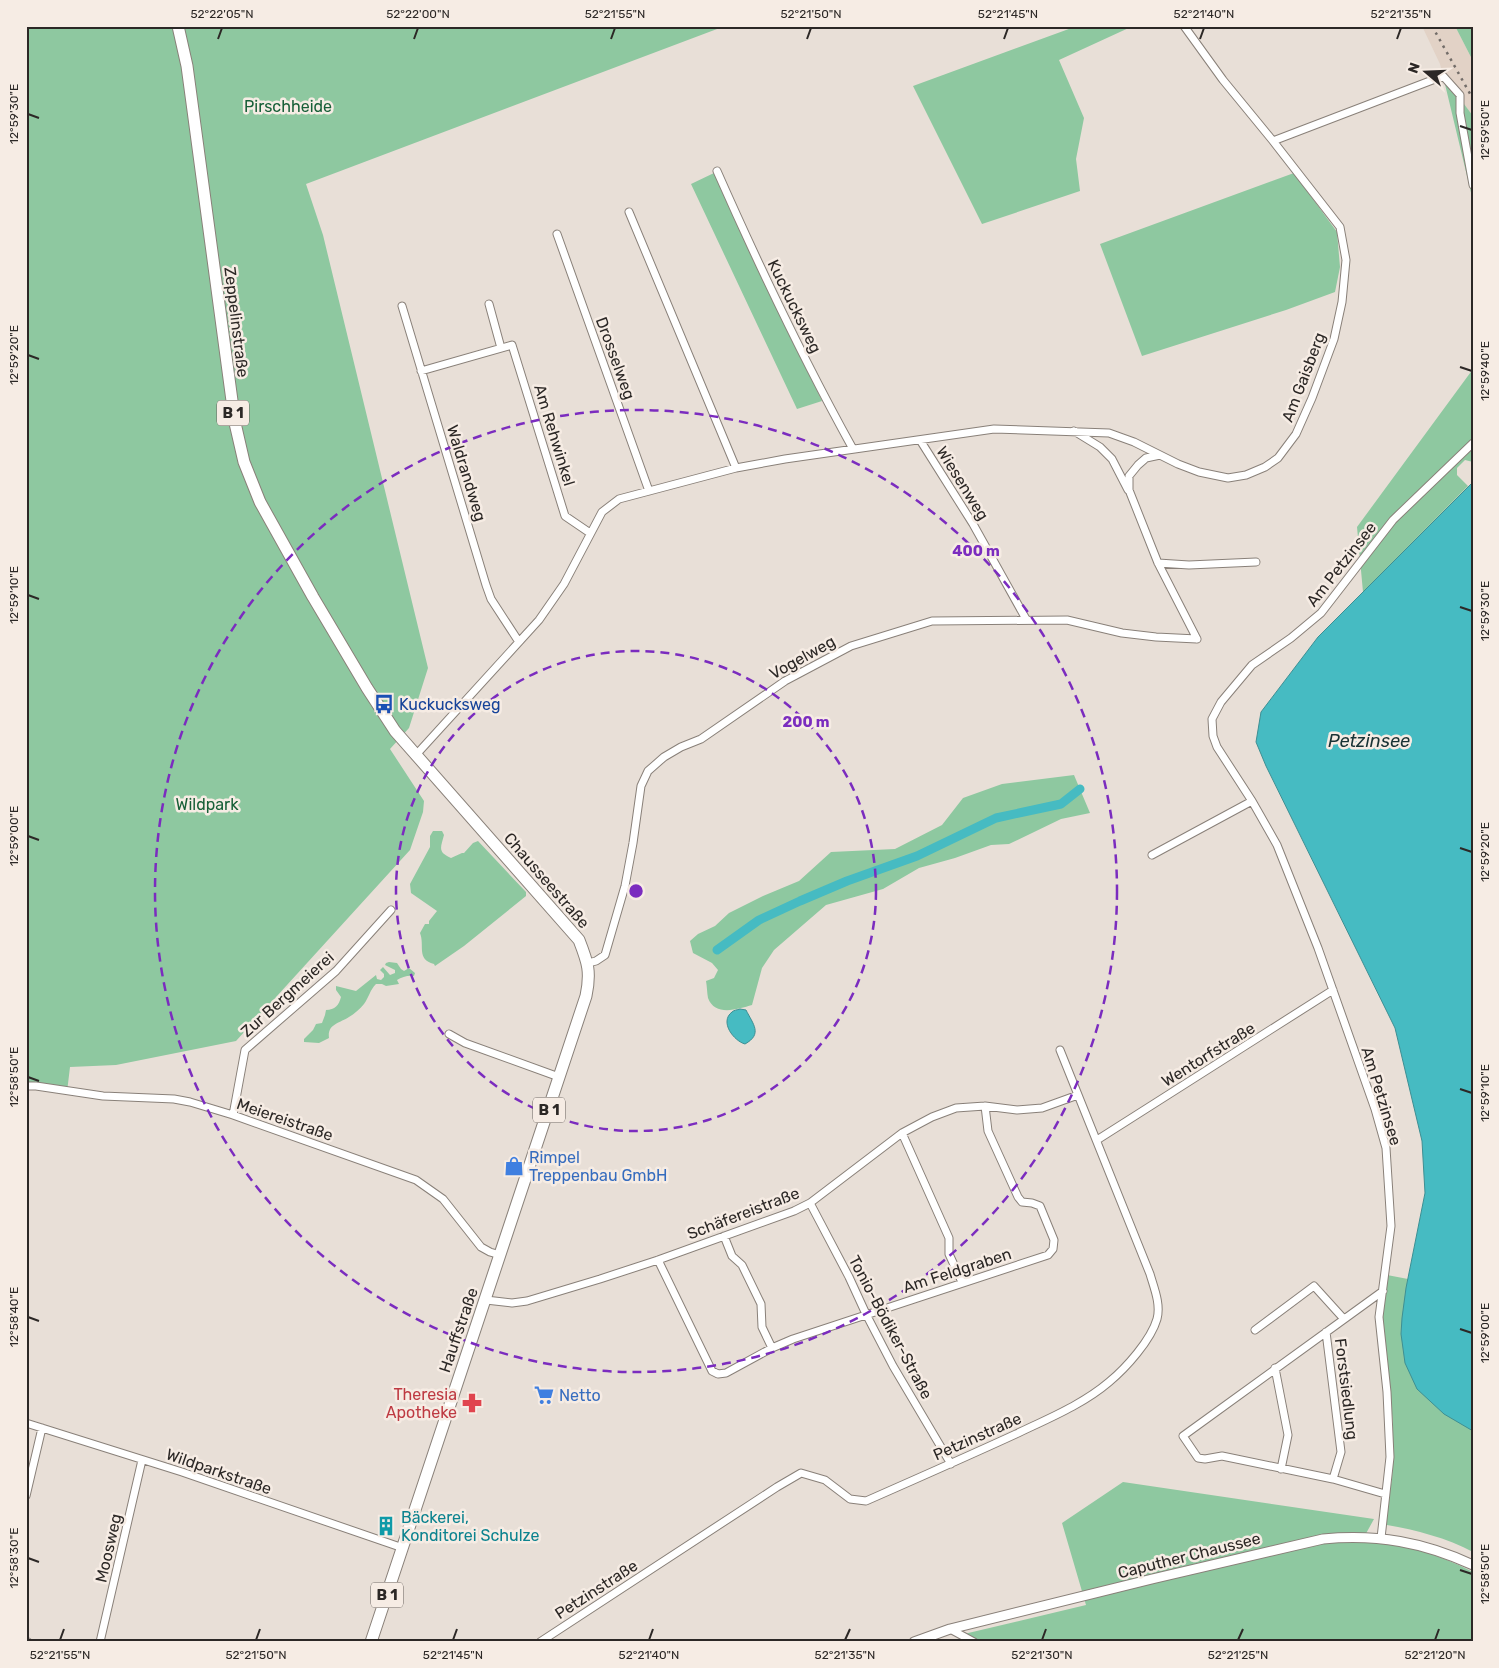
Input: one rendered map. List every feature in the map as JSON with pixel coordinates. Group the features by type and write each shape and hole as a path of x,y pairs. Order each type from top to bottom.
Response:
{"main road":[{"name":"Zeppelinstraße","path":"178,26 187,66 235,423 244,462 260,502 314,597 367,688 395,731 415,756"},
{"name":"Chausseestraße","path":"415,756 579,940 588,963 589,981 586,996 500,1256"},
{"name":"Hauffstraße","path":"371,1642 500,1256"}],"street":[{"name":"Am Gaisberg","path":"1073,431 1109,433 1134,442 1199,472 1228,478 1246,476 1278,458 1296,434 1334,339 1342,302 1346,260 1340,227 1223,80 1184,26"},
{"path":"1273,141 1442,76 1460,95 1460,113 1473,185"},
{"name":"Kuckucksweg","path":"717,171 738,219 813,374 853,450"},
{"path":"629,212 736,468"},
{"name":"Drosselweg","path":"557,234 649,490"},
{"path":"421,371 501,348 489,304"},
{"name":"Waldrandweg","path":"402,306 486,585 492,599 519,642"},
{"name":"Am Rehwinkel","path":"501,348 512,345 565,516 590,533"},
{"path":"415,756 539,620 564,584 602,512 619,499 736,468 994,429 1073,431 1100,447 1112,459 1128,490 1158,563 1189,565 1256,562"},
{"name":"Wiesenweg","path":"920,440 973,524 1026,619"},
{"name":"Am Petzinsee","path":"1381,1538 1391,1442 1379,1317 1391,1226 1386,1148 1375,1109 1318,948 1277,845 1215,742 1212,718 1216,710 1252,665 1321,614 1393,520 1473,442"},
{"path":"1128,490 1129,476 1138,465 1146,458 1160,455"},
{"name":"Vogelweg","path":"588,963 596,961 604,955 625,886 634,842 641,786 648,771 664,757 701,739 785,681 851,646 932,621 1067,620 1156,637 1197,639 1158,563"},
{"path":"1152,856 1252,801"},
{"name":"Zur Bergmeierei","path":"233,1115 244,1050 336,971 392,910"},
{"name":"Wentorfstraße","path":"1097,1140 1333,990"},
{"path":"449,1034 465,1043 559,1078"},
{"name":"Petzinstraße","path":"540,1642 770,1492 802,1474 825,1480 850,1499 866,1501 1044,1421 1087,1398 1109,1382 1130,1361 1148,1337 1157,1318 1158,1301 1150,1274 1060,1050"},
{"name":"Meiereistraße","path":"26,1086 103,1096 190,1102 233,1115 416,1180 443,1198 481,1247 500,1256"},
{"name":"Schäfereistraße","path":"486,1300 526,1301 658,1260 794,1211 810,1203 902,1133 932,1117 956,1108 985,1106 1017,1110 1042,1108 1078,1095"},
{"name":"Am Feldgraben","path":"658,1260 712,1371 718,1374 726,1373 793,1339 1048,1255 1053,1249 1054,1240 1040,1206 1022,1202 1018,1197 988,1131 985,1106"},
{"path":"902,1133 949,1238 949,1254 962,1282"},
{"name":"Tonio-Bödiker-Straße","path":"810,1203 893,1366 951,1464"},
{"path":"724,1236 732,1256 742,1266 761,1304 762,1327 772,1348"},
{"path":"1255,1330 1314,1286 1343,1318"},
{"name":"Forstsiedlung","path":"1382,1290 1183,1436 1198,1458 1205,1459 1222,1456 1333,1479 1385,1494"},
{"name":"Forstsiedlung","path":"1326,1332 1341,1452 1333,1479"},
{"path":"1275,1368 1288,1435 1281,1469"},
{"name":"Wildparkstraße","path":"26,1423 182,1472 403,1548"},
{"path":"26,1496 42,1428"},
{"name":"Moosweg","path":"100,1642 142,1460"},
{"name":"Caputher Chaussee","path":"914,1642 950,1629 1324,1539 1348,1536 1381,1538 1420,1545 1450,1554 1473,1565"},
{"path":"950,1629 974,1642"}],"shaded area":[{"path":"1422,26 1455,26 1473,61 1473,116 1443,76 1440,64"}],"green space":[{"name":"Wildpark","path":"26,26 725,26 306,184 323,235 428,668 409,728 390,749 424,801 423,812 410,850 236,1041 116,1065 70,1067 67,1092 26,1086"},
{"path":"1077,26 1133,26 1059,60 1084,118 1076,159 1080,191 982,224 913,86"},
{"path":"1455,26 1473,26 1473,61"},
{"path":"1443,76 1473,116 1473,201"},
{"path":"714,173 822,401 797,409 691,184"},
{"path":"1294,173 1337,232 1340,267 1335,292 1286,310 1142,356 1100,244"},
{"path":"1473,369 1473,462 1465,460 1457,468 1457,475 1468,486 1363,592 1357,527"},
{"path":"1074,775 1090,813 1061,819 1009,844 991,845 919,868 883,889 826,905 774,950 762,968 752,1005 721,1010 711,1004 708,998 706,981 714,978 718,970 712,963 693,953 690,941 698,934 715,926 729,913 799,881 831,852 895,849 942,825 963,798 1002,784"},
{"path":"433,831 442,831 444,835 441,849 444,854 451,858 464,853 473,843 478,841 526,892 526,896 464,946 435,966 428,962 423,955 420,933 425,924 429,924 429,921 437,911 411,893 410,884 430,847 430,836"},
{"path":"389,962 397,963 404,971 409,968 415,973 414,976 407,976 397,980 399,984 386,986 376,984 361,1008 332,1027 329,1038 319,1043 304,1042 304,1039 316,1024 322,1023 326,1010 334,1008 339,1002 341,997 336,990 336,986 356,991 376,975 377,979 381,980 384,974 380,970 383,967 390,975 395,973 395,970 385,965"},
{"path":"1387,1275 1408,1279 1401,1334 1473,1419 1473,1552 1431,1535 1387,1525 1387,1508 1392,1479 1393,1423 1382,1317"},
{"path":"1123,1482 1374,1519 1363,1539 1419,1550 1473,1572 1473,1642 979,1642 964,1634 1086,1605 1062,1523"}],"water":[{"name":"Petzinsee","path":"1473,482 1473,1431 1444,1414 1417,1389 1405,1363 1401,1334 1402,1318 1425,1193 1422,1141 1395,1028 1256,742 1261,712 1318,637"},
{"path":"746,1010 755,1028 754,1036 745,1044 736,1039 730,1031 727,1021 728,1016 733,1011"}],"waterway":[{"path":"717,950 759,920 800,901 847,881 917,856 996,818 1061,804 1080,789"}],"railway":[{"path":"1432,26 1473,99"}],"place":[{"name":"Kuckucksweg","path":"384,704"},
{"name":"Rimpel Treppenbau GmbH","path":"514,1166"},
{"name":"Netto","path":"544,1395"},
{"name":"Theresia Apotheke","path":"472,1403"},
{"name":"Bäckerei, Konditorei Schulze","path":"386,1526"}],"park label":[{"name":"Pirschheide","path":"288,106"}]}
